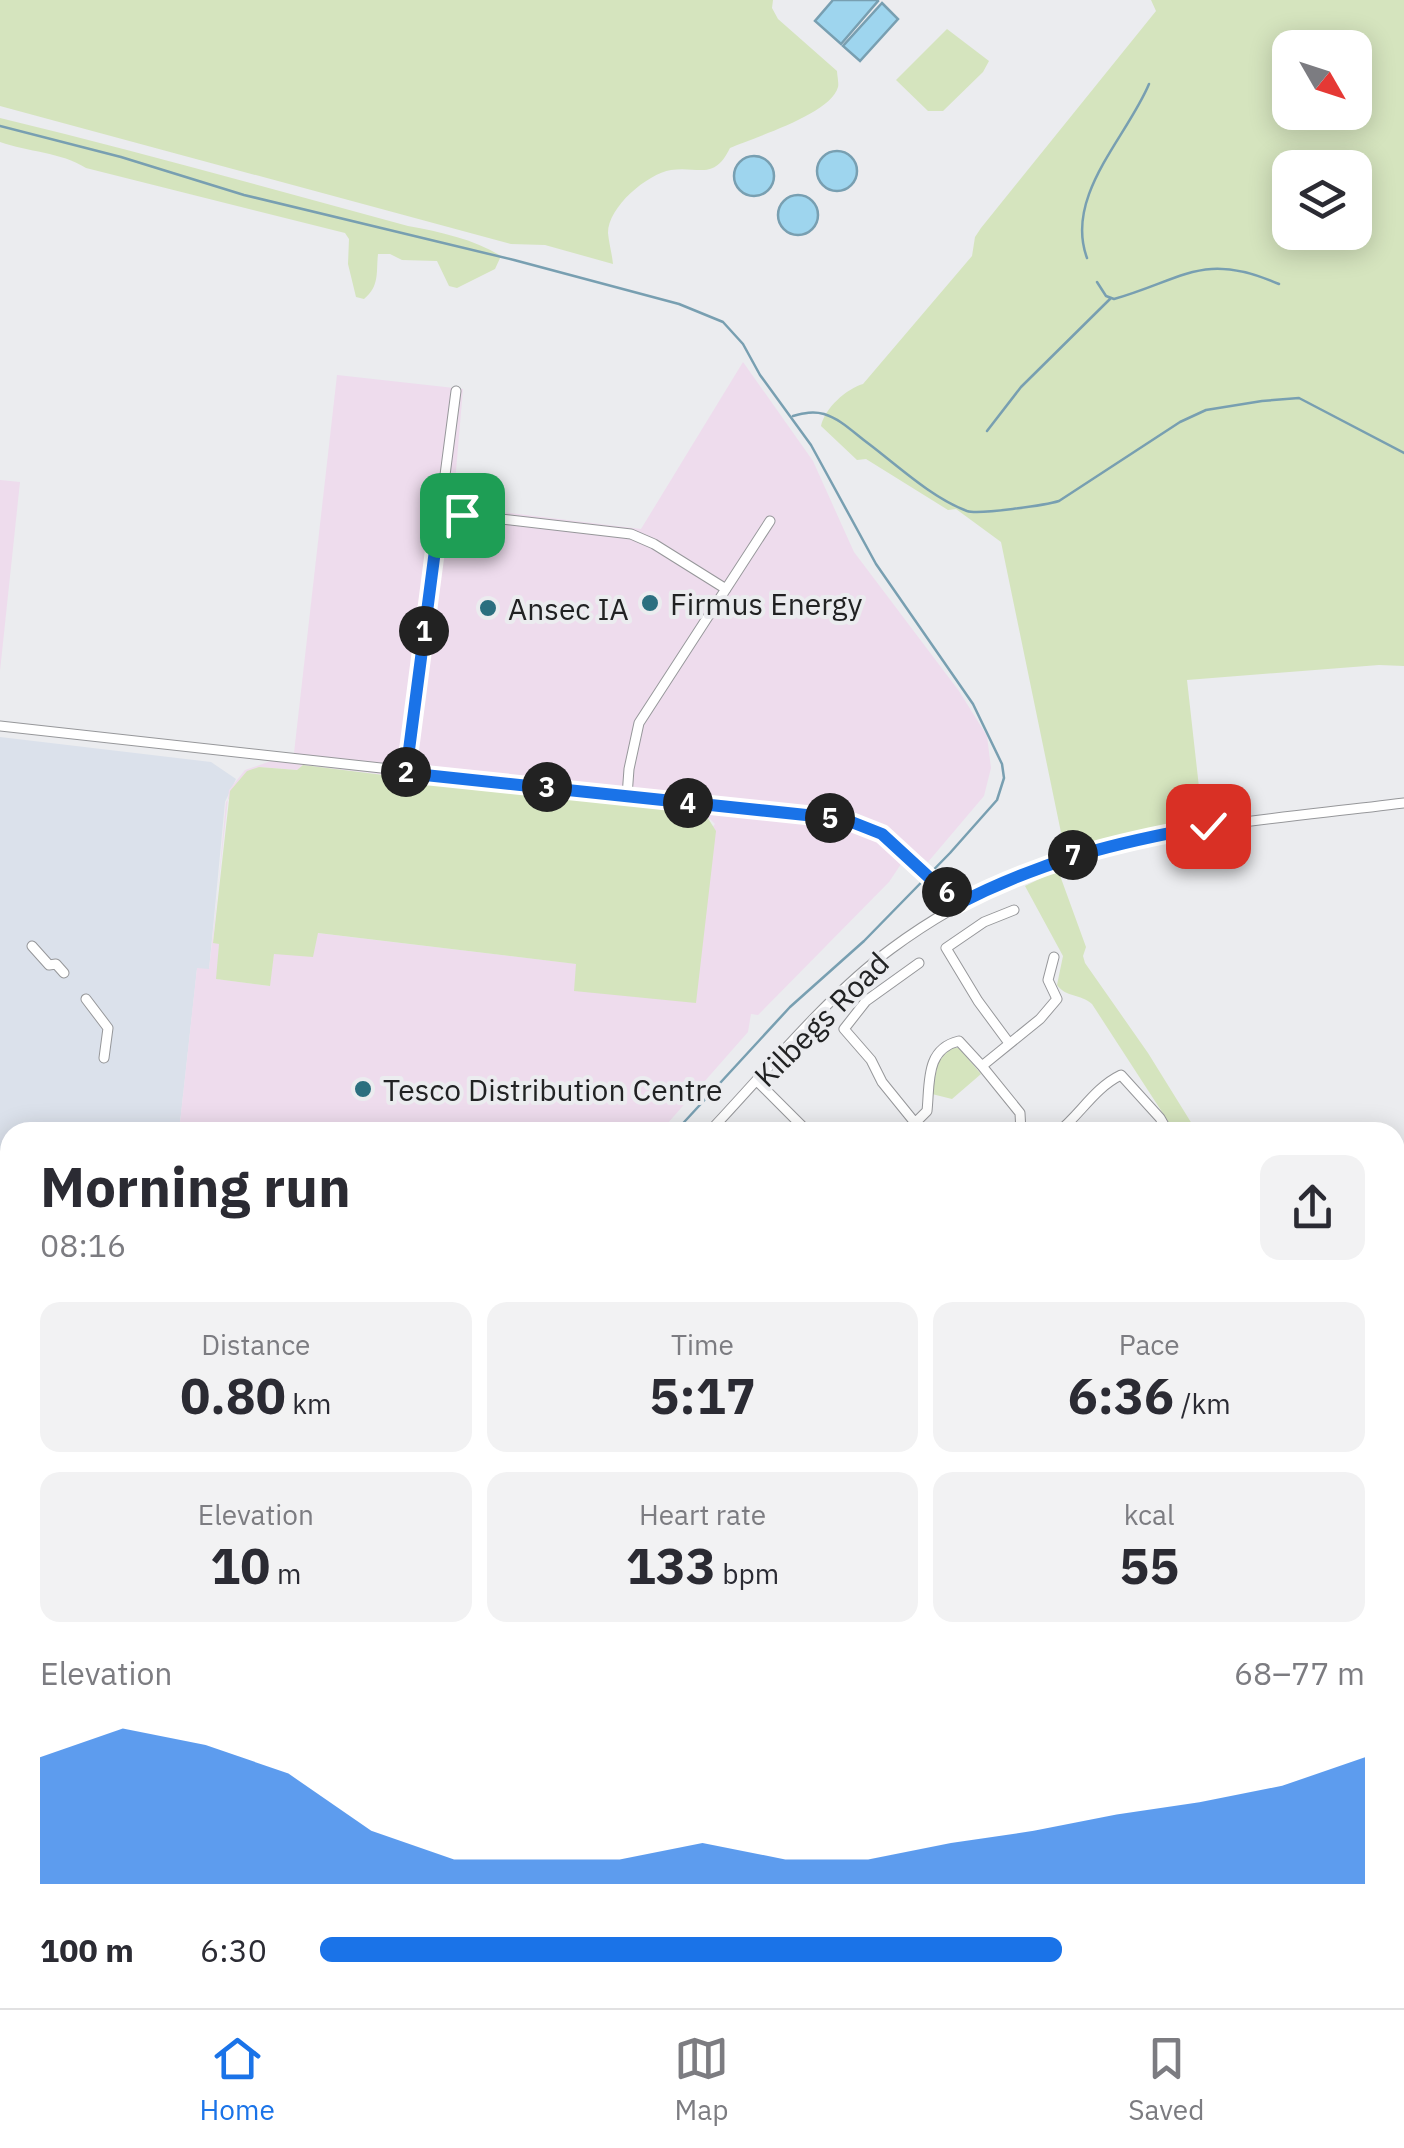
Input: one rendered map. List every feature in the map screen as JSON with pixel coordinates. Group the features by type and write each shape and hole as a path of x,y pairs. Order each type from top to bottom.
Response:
{"street":[{"path":"406,773 456,391"},
{"path":"440,512 631,534 726,589"},
{"path":"627,796 639,723 770,521"},
{"path":"0,726 844,819 882,834 958,904"},
{"name":"Kilbegs Road","path":"718,1122 846,988 888,950 958,904 1054,861 1120,842 1208,826 1404,803"},
{"path":"934,919 940,886"},
{"path":"936,954 984,922 1014,910"},
{"path":"32,946 49,965 56,964 64,973"},
{"path":"946,948 1009,1043"},
{"path":"982,1066 1061,999 1048,980 1054,958"},
{"path":"914,1122 885,1086 871,1060 846,1034 844,1026 866,1002 919,963"},
{"path":"86,998 108,1028 104,1058"},
{"path":"918,1122 927,1111 934,1058 959,1041 1020,1113 1020,1122"},
{"path":"1071,1122 1086,1101 1122,1076 1124,1061"},
{"path":"1122,1076 1162,1122"},
{"path":"758,1082 798,1122"}],"shaded area":[{"path":"743,362 813,461 854,552 959,691 987,736 991,768 984,796 928,862 911,849 889,882 758,1015 751,1014 748,1032 669,1122 180,1122 197,968 209,969 218,890 213,942 219,944 217,979 269,986 274,954 317,933 577,964 575,991 715,824 706,815 629,803 303,765 297,770 259,767 228,800 229,790 245,770 294,753 337,375 463,389 453,506 641,529"},
{"path":"0,480 20,482 0,671"},
{"path":"0,737 211,762 236,779 225,802 209,970 197,969 180,1122 0,1122"}],"green space":[{"path":"0,0 773,0 772,8 778,19 837,71 838,86 822,106 791,124 730,148 718,165 705,170 661,173 630,193 610,223 613,264 545,245 511,244 0,106"},
{"path":"1151,0 1404,0 1404,666 1187,680 1203,823 1064,847 1001,542 956,509 948,510 866,459 857,460 821,426 837,400 863,384 972,256 981,228 1156,11"},
{"path":"947,29 989,61 983,72 943,111 928,111 896,80"},
{"path":"0,118 456,237 501,256 495,269 457,288 449,286 437,261 402,260 378,254 373,289 364,299 356,297 345,233 86,168 0,142"},
{"path":"303,765 706,815 716,831 696,1003 574,991 576,964 318,933 313,957 274,954 270,986 216,979 219,944 213,943 230,791 247,771 259,767 297,770"},
{"path":"1058,870 1086,947 1085,963 1191,1122 1169,1122 1092,1004 1057,985 1063,956 1025,886"},
{"path":"951,1048 959,1048 981,1074 952,1099 932,1094 938,1062"}],"water":[{"path":"833,0 878,1 841,44 815,21"},
{"path":"882,3 898,19 860,61 843,46"},
{"path":"837,151 851,157 857,171 851,185 837,191 823,185 817,171 823,157"},
{"path":"754,156 768,162 774,176 768,190 754,196 740,190 734,176 740,162"},
{"path":"798,195 812,201 818,215 812,229 798,235 784,229 778,215 784,201"}],"waterway":[{"path":"1087,258 1082,235 1091,190 1149,84"},
{"path":"0,126 121,157 244,195 679,304 723,322 743,344 760,375 811,445 876,564 973,704 1002,764 1004,778 997,800 950,853 864,941 790,1007 684,1122"},
{"path":"1097,282 1106,296 1114,299 1212,269 1253,274 1279,284"},
{"path":"987,431 1021,387 1111,298"},
{"path":"793,416 816,413 836,419 928,490 974,512 1059,501 1180,422 1206,410 1262,401 1299,398 1404,453"}],"place":[{"name":"Firmus Energy","path":"650,603"},
{"name":"Ansec IA","path":"488,608"},
{"name":"Tesco Distribution Centre","path":"363,1089"}],"route":[{"path":"462,515 440,512 406,773 844,819 882,834 958,904 1054,861 1120,842 1208,826"}]}
